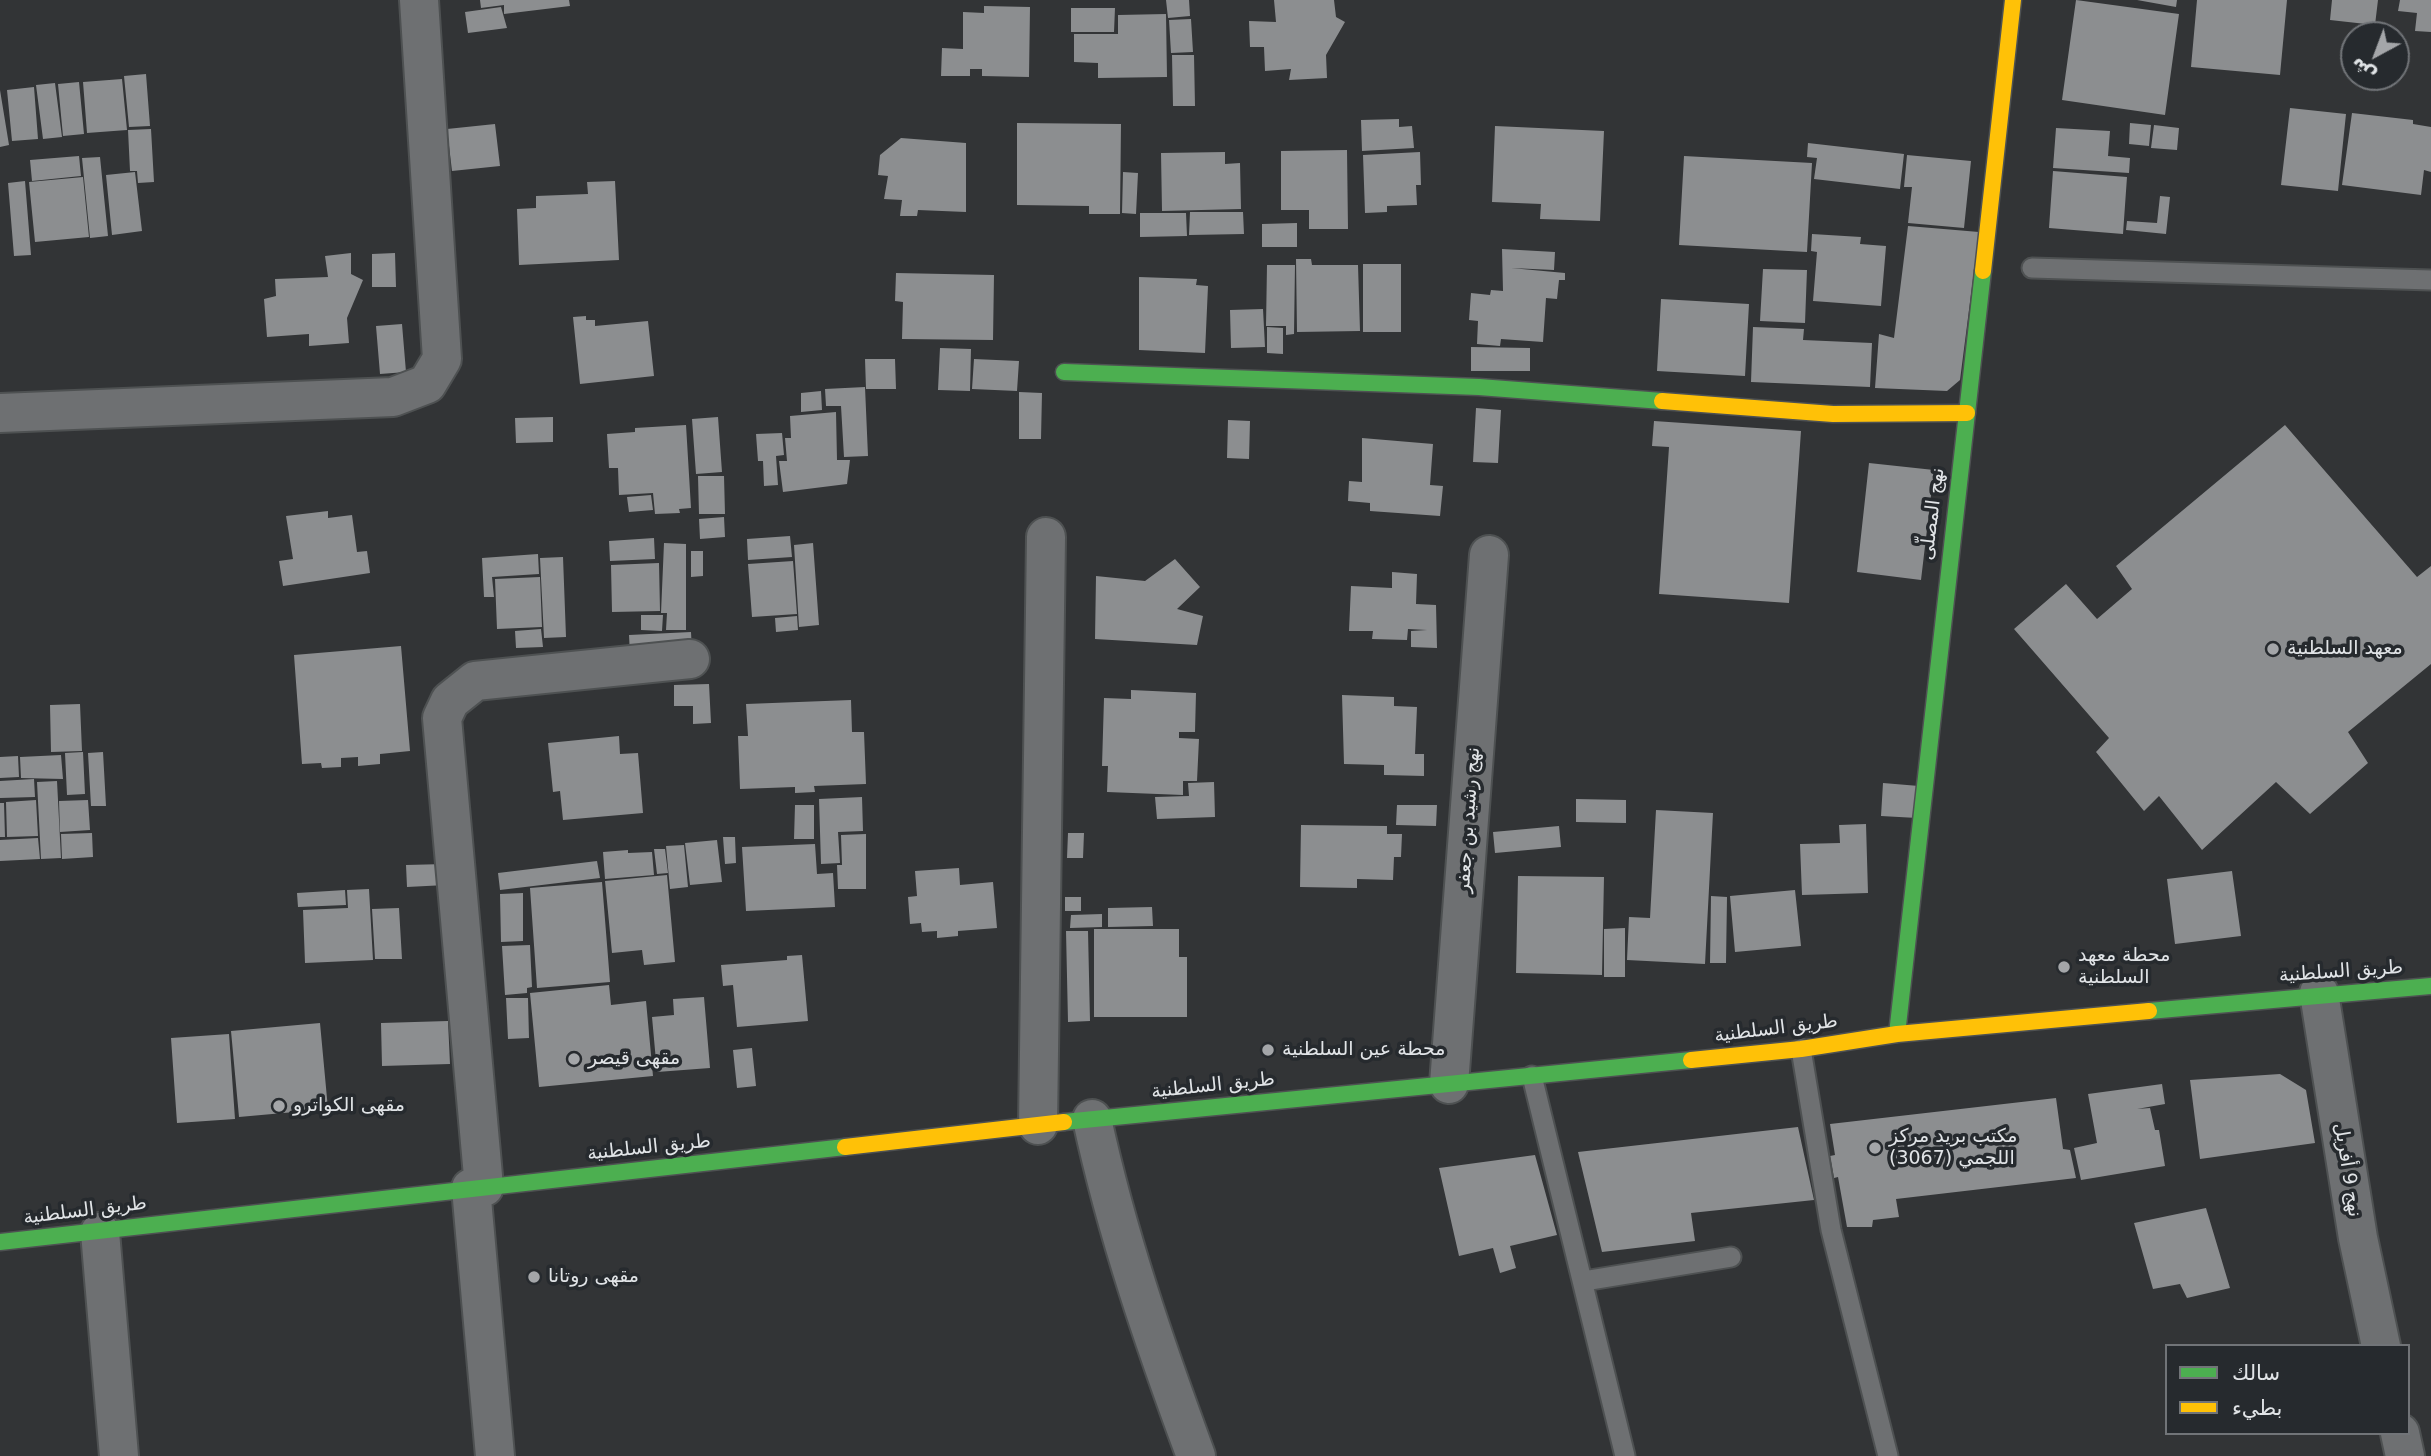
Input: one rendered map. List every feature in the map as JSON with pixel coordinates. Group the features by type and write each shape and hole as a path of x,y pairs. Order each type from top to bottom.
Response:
{"main road":[{"name":"نهج المصلّى","path":"1897,1034 2013,0"},
{"path":"1064,372 1479,387 1833,414 1967,413"},
{"name":"طريق السلطنية","path":"0,1242 1092,1119 1801,1049 1897,1034 2319,993 2431,986"}],"street":[{"path":"0,413 393,397 427,384 442,359 419,0"},
{"path":"1038,1125 1046,537"},
{"name":"نهج رشيد بن جعفر","path":"1449,1084 1489,555"},
{"path":"495,1456 442,718 450,701 475,681 690,659"},
{"name":"نهج 9 أفريل","path":"2319,993 2358,1238 2381,1344"},
{"path":"1092,1119 1109,1199 1143,1309 1196,1456"},
{"path":"100,1232 119,1456"},
{"path":"2400,1435 2404,1456"}],"lane":[{"path":"2032,268 2431,280"},
{"path":"1801,1049 1831,1230 1888,1456"},
{"path":"1532,1076 1625,1456"},
{"path":"1584,1281 1731,1257"}],"building":[{"path":"480,0 569,0 570,6 504,14 504,5 481,8"},
{"path":"1166,0 1189,0 1190,16 1168,18"},
{"path":"1274,0 1334,0 1336,17 1345,22 1326,55 1327,78 1289,80 1291,69 1265,71 1264,47 1250,47 1249,21 1276,22"},
{"path":"2076,0 2179,14 2165,115 2062,100"},
{"path":"2137,0 2177,0 2176,7"},
{"path":"2197,0 2287,0 2280,75 2191,67"},
{"path":"2332,0 2378,0 2375,21 2330,20"},
{"path":"2400,0 2431,0 2431,32 2415,31 2417,13 2398,11"},
{"path":"984,6 1030,7 1029,77 982,76 982,69 970,69 970,76 941,76 942,48 963,49 963,12 984,13"},
{"path":"501,7 507,28 468,33 465,12"},
{"path":"1071,8 1115,8 1114,32 1071,32"},
{"path":"1166,14 1167,77 1098,78 1098,63 1074,62 1074,34 1118,34 1118,15"},
{"path":"1191,19 1193,52 1171,53 1169,20"},
{"path":"1172,55 1194,55 1195,106 1173,106"},
{"path":"146,74 150,126 129,127 124,76"},
{"path":"122,79 127,130 87,133 83,82"},
{"path":"79,82 84,134 63,136 58,84"},
{"path":"55,83 62,137 43,139 36,85"},
{"path":"34,87 38,139 12,141 7,90"},
{"path":"0,90 9,145 0,147"},
{"path":"2290,108 2346,114 2338,191 2281,185"},
{"path":"2352,113 2413,120 2413,124 2431,127 2431,172 2424,170 2421,195 2342,185"},
{"path":"1399,119 1399,127 1412,126 1414,148 1362,151 1361,120"},
{"path":"1017,123 1121,124 1120,214 1089,214 1089,206 1017,205"},
{"path":"2130,123 2151,125 2149,146 2129,144"},
{"path":"495,124 500,166 452,171 447,129"},
{"path":"2154,125 2179,128 2177,150 2151,148"},
{"path":"1495,126 1604,131 1600,221 1540,219 1541,204 1492,202"},
{"path":"2056,128 2110,131 2108,156 2130,158 2129,173 2053,168"},
{"path":"151,129 154,182 138,183 137,171 130,171 128,130"},
{"path":"901,138 966,143 966,212 918,210 917,216 900,216 902,200 884,199 888,176 878,175 880,155"},
{"path":"1808,143 1904,154 1900,189 1814,179 1817,158 1807,157"},
{"path":"1347,150 1348,229 1309,229 1309,210 1281,210 1281,151"},
{"path":"1225,152 1225,164 1240,163 1241,209 1162,211 1161,153"},
{"path":"1420,152 1421,185 1416,185 1417,205 1387,206 1387,212 1365,213 1363,155"},
{"path":"1907,155 1971,161 1964,228 1908,223 1912,187 1904,187"},
{"path":"79,156 81,176 32,181 30,160"},
{"path":"1684,156 1812,163 1807,252 1679,245"},
{"path":"100,157 108,236 90,238 82,158"},
{"path":"2053,171 2127,177 2123,234 2049,228"},
{"path":"135,172 142,231 112,235 106,175"},
{"path":"1123,172 1138,173 1136,214 1122,213"},
{"path":"83,177 89,237 35,242 29,182"},
{"path":"25,181 31,255 14,256 8,183"},
{"path":"615,181 619,260 519,265 517,209 536,208 536,196 588,194 587,182"},
{"path":"2160,196 2170,197 2166,234 2126,230 2127,221 2157,223"},
{"path":"1190,212 1243,212 1244,234 1189,235"},
{"path":"1140,213 1186,213 1187,236 1140,237"},
{"path":"1297,223 1297,247 1262,247 1262,224"},
{"path":"1908,226 1979,232 1960,380 1947,391 1875,388 1879,334 1894,338"},
{"path":"1812,234 1861,237 1860,244 1886,246 1881,306 1813,301 1817,252 1811,251"},
{"path":"1502,249 1555,252 1554,270 1511,268 1565,273 1565,280 1559,280 1557,299 1546,298 1543,342 1501,339 1500,346 1477,344 1478,321 1469,320 1471,293 1490,295 1491,290 1503,291"},
{"path":"351,253 351,274 363,280 347,318 349,343 309,346 309,334 267,337 264,299 276,296 275,279 328,277 325,256"},
{"path":"395,253 396,287 372,287 372,254"},
{"path":"1296,259 1311,259 1312,265 1358,265 1360,331 1297,332"},
{"path":"1363,264 1401,264 1401,332 1363,332"},
{"path":"1267,265 1295,265 1294,334 1286,335 1286,326 1266,326"},
{"path":"1763,269 1807,270 1805,323 1760,321"},
{"path":"896,273 994,275 993,340 902,339 903,302 895,301"},
{"path":"1139,277 1197,279 1196,285 1208,286 1205,353 1139,350"},
{"path":"1661,299 1749,304 1745,376 1657,371"},
{"path":"1263,309 1265,347 1231,348 1230,310"},
{"path":"586,316 586,320 595,320 595,326 648,321 654,376 580,384 573,317"},
{"path":"402,324 406,372 380,374 376,326"},
{"path":"1267,327 1283,328 1283,354 1267,353"},
{"path":"1753,327 1804,329 1803,340 1872,343 1870,387 1751,382"},
{"path":"1471,347 1530,348 1530,371 1471,371"},
{"path":"940,348 971,349 970,391 938,390"},
{"path":"865,359 895,359 896,389 866,389"},
{"path":"974,359 1019,361 1017,391 972,389"},
{"path":"865,387 868,456 844,457 841,406 826,406 825,389"},
{"path":"821,391 822,410 801,412 801,393"},
{"path":"1019,392 1042,393 1041,439 1019,439"},
{"path":"1476,408 1501,410 1498,463 1473,462"},
{"path":"836,412 837,460 850,460 847,484 783,492 779,461 787,461 785,438 791,438 790,416"},
{"path":"553,417 553,442 516,443 515,418"},
{"path":"718,417 722,472 696,474 692,419"},
{"path":"1228,420 1250,421 1249,459 1227,458"},
{"path":"1654,421 1801,431 1789,603 1659,594 1669,447 1652,446"},
{"path":"686,425 691,508 679,509 680,513 655,514 653,493 619,495 618,468 609,468 607,434 635,432 635,428"},
{"path":"2285,425 2417,577 2431,566 2431,664 2348,732 2368,763 2310,814 2276,782 2202,850 2159,796 2144,811 2096,752 2109,738 2014,629 2066,584 2097,619 2132,589 2116,566"},
{"path":"782,433 784,455 776,456 778,485 764,486 763,461 758,461 756,434"},
{"path":"1362,438 1433,444 1430,485 1443,486 1440,516 1370,511 1370,503 1348,501 1349,481 1362,482"},
{"path":"1869,463 1934,470 1921,580 1857,572"},
{"path":"698,476 724,476 725,514 699,514"},
{"path":"651,495 653,510 629,512 627,497"},
{"path":"328,511 328,518 352,515 357,552 367,551 370,573 283,586 279,561 293,559 286,516"},
{"path":"724,517 725,537 700,539 699,519"},
{"path":"790,536 792,557 748,560 747,539"},
{"path":"654,538 655,559 610,561 609,541"},
{"path":"664,543 686,544 686,630 666,630 667,613 661,613"},
{"path":"813,543 819,625 799,627 794,545"},
{"path":"691,551 703,551 703,576 691,577"},
{"path":"538,554 539,574 492,577 494,597 484,597 482,558"},
{"path":"563,557 566,637 544,638 540,558"},
{"path":"1175,559 1200,587 1177,609 1203,616 1197,645 1095,639 1096,576 1145,581"},
{"path":"793,561 797,614 752,617 748,564"},
{"path":"659,563 660,611 612,612 611,565"},
{"path":"1392,572 1417,574 1416,604 1436,605 1437,648 1411,647 1411,631 1427,630 1408,629 1407,640 1372,639 1373,631 1349,631 1351,586 1392,588"},
{"path":"540,577 542,627 497,629 495,579"},
{"path":"641,615 663,615 662,631 641,630"},
{"path":"797,616 798,630 776,632 775,618"},
{"path":"541,629 543,647 516,648 515,631"},
{"path":"691,632 692,651 630,655 629,635"},
{"path":"401,646 410,751 380,754 380,764 358,766 358,757 341,758 341,767 322,768 321,763 302,764 294,655"},
{"path":"709,684 711,723 693,724 693,706 674,706 674,685"},
{"path":"1131,690 1196,693 1195,732 1179,732 1179,738 1199,739 1197,781 1183,781 1183,795 1107,792 1108,766 1102,766 1104,698 1131,699"},
{"path":"1342,695 1394,697 1394,706 1417,707 1415,754 1424,754 1424,776 1384,775 1384,765 1344,764"},
{"path":"851,700 852,732 864,732 866,784 814,786 815,792 795,793 795,787 740,789 738,736 748,736 746,704"},
{"path":"80,704 82,751 51,752 50,705"},
{"path":"619,736 620,754 638,753 643,813 563,820 560,791 553,792 548,743"},
{"path":"83,752 85,794 67,795 65,753"},
{"path":"103,752 106,806 91,806 88,753"},
{"path":"61,755 63,779 21,778 20,757"},
{"path":"18,756 19,777 0,778 0,757"},
{"path":"34,779 35,797 0,798 0,781"},
{"path":"57,781 61,858 41,859 37,782"},
{"path":"1214,782 1215,817 1157,819 1155,797 1189,796 1188,783"},
{"path":"1883,783 1919,786 1917,818 1881,816"},
{"path":"862,797 863,831 838,832 840,863 821,864 819,799"},
{"path":"1576,799 1626,800 1626,823 1576,822"},
{"path":"36,800 38,836 7,837 6,802"},
{"path":"88,800 90,830 60,832 59,801"},
{"path":"0,803 4,803 5,837 0,837"},
{"path":"795,805 814,805 814,839 794,839"},
{"path":"1397,805 1437,805 1436,826 1396,825"},
{"path":"1656,810 1713,813 1705,964 1627,960 1629,917 1650,918"},
{"path":"1866,824 1868,893 1802,895 1800,844 1840,843 1839,825"},
{"path":"1301,825 1387,826 1387,834 1402,834 1401,857 1394,857 1393,880 1357,879 1357,888 1300,887"},
{"path":"1559,826 1561,847 1495,853 1493,832"},
{"path":"92,833 93,857 62,859 61,834"},
{"path":"1068,833 1084,833 1083,858 1067,858"},
{"path":"866,834 866,889 838,889 837,865 842,865 841,835"},
{"path":"723,837 735,837 736,863 725,864"},
{"path":"38,838 40,859 0,861 0,840"},
{"path":"717,840 722,882 690,885 685,843"},
{"path":"815,844 817,874 833,873 835,907 746,911 742,847"},
{"path":"684,845 688,887 670,889 666,846"},
{"path":"654,849 665,849 668,873 657,874"},
{"path":"628,850 628,853 652,852 654,875 605,879 603,852"},
{"path":"597,861 600,878 500,890 498,873"},
{"path":"445,864 446,885 407,887 406,865"},
{"path":"959,868 960,885 993,882 997,928 958,931 958,936 937,938 937,931 922,932 921,923 910,924 908,897 917,896 915,871"},
{"path":"2232,871 2241,936 2175,944 2167,879"},
{"path":"667,875 675,962 644,965 642,950 612,953 605,881"},
{"path":"1518,876 1604,877 1602,975 1516,973"},
{"path":"602,882 610,982 537,988 530,888"},
{"path":"369,889 373,960 305,963 303,910 348,908 347,890"},
{"path":"345,890 346,905 298,907 297,893"},
{"path":"1795,890 1801,946 1735,952 1730,896"},
{"path":"523,893 523,941 501,942 500,894"},
{"path":"1711,896 1727,897 1726,963 1710,963"},
{"path":"1065,897 1081,897 1081,911 1065,911"},
{"path":"1152,907 1153,926 1108,927 1108,908"},
{"path":"399,908 402,959 375,959 372,909"},
{"path":"1102,914 1102,927 1070,928 1071,915"},
{"path":"1625,928 1625,977 1604,977 1604,929"},
{"path":"1094,929 1179,929 1179,957 1187,957 1187,1017 1094,1017"},
{"path":"1066,931 1088,931 1090,1021 1068,1022"},
{"path":"530,945 532,987 527,988 527,993 505,995 502,946"},
{"path":"802,955 808,1021 737,1027 733,985 723,986 721,965 787,960 787,956"},
{"path":"609,985 611,1005 646,1001 653,1076 539,1087 530,993"},
{"path":"704,997 710,1068 657,1072 652,1017 674,1015 673,999"},
{"path":"506,998 528,998 529,1038 508,1039"},
{"path":"448,1021 450,1064 382,1066 381,1023"},
{"path":"320,1023 328,1109 239,1117 231,1031"},
{"path":"229,1034 235,1119 177,1123 171,1038"},
{"path":"752,1048 756,1086 737,1088 733,1050"},
{"path":"2280,1074 2306,1090 2315,1143 2200,1159 2190,1080"},
{"path":"2162,1084 2165,1104 2137,1109 2150,1108 2155,1130 2159,1130 2165,1166 2081,1180 2074,1148 2097,1143 2088,1094"},
{"path":"2056,1098 2063,1149 2070,1150 2076,1178 1896,1199 1899,1217 1873,1220 1872,1227 1847,1227 1838,1177 1834,1178 1830,1156 1835,1155 1830,1124"},
{"path":"1798,1127 1814,1200 1691,1213 1695,1241 1602,1252 1578,1152"},
{"path":"1535,1155 1557,1235 1510,1246 1516,1268 1500,1273 1493,1248 1459,1256 1439,1168"},
{"path":"2206,1208 2230,1288 2187,1298 2180,1284 2153,1289 2134,1223"}],"traffic: fast":[{"path":"1897,1034 1983,271"},
{"path":"1064,372 1479,387 1662,401"},
{"path":"2149,1011 2431,986"},
{"path":"1064,1122 1691,1060"},
{"path":"0,1242 845,1147"}],"traffic: slow":[{"path":"1983,271 2013,0"},
{"path":"1662,401 1833,414 1967,413"},
{"path":"1691,1060 1801,1049 1897,1034 2149,1011"},
{"path":"845,1147 1064,1122"}],"place":[{"name":"معهد السلطنية","path":"2273,649"},
{"name":"محطة معهد السلطنية","path":"2064,967"},
{"name":"محطة عين السلطنية","path":"1268,1050"},
{"name":"مقهى قيصر","path":"574,1059"},
{"name":"مقهى الكواترو","path":"279,1106"},
{"name":"مكتب بريد مركز اللجمي (3067)","path":"1875,1148"},
{"name":"مقهى روتانا","path":"534,1277"}]}
